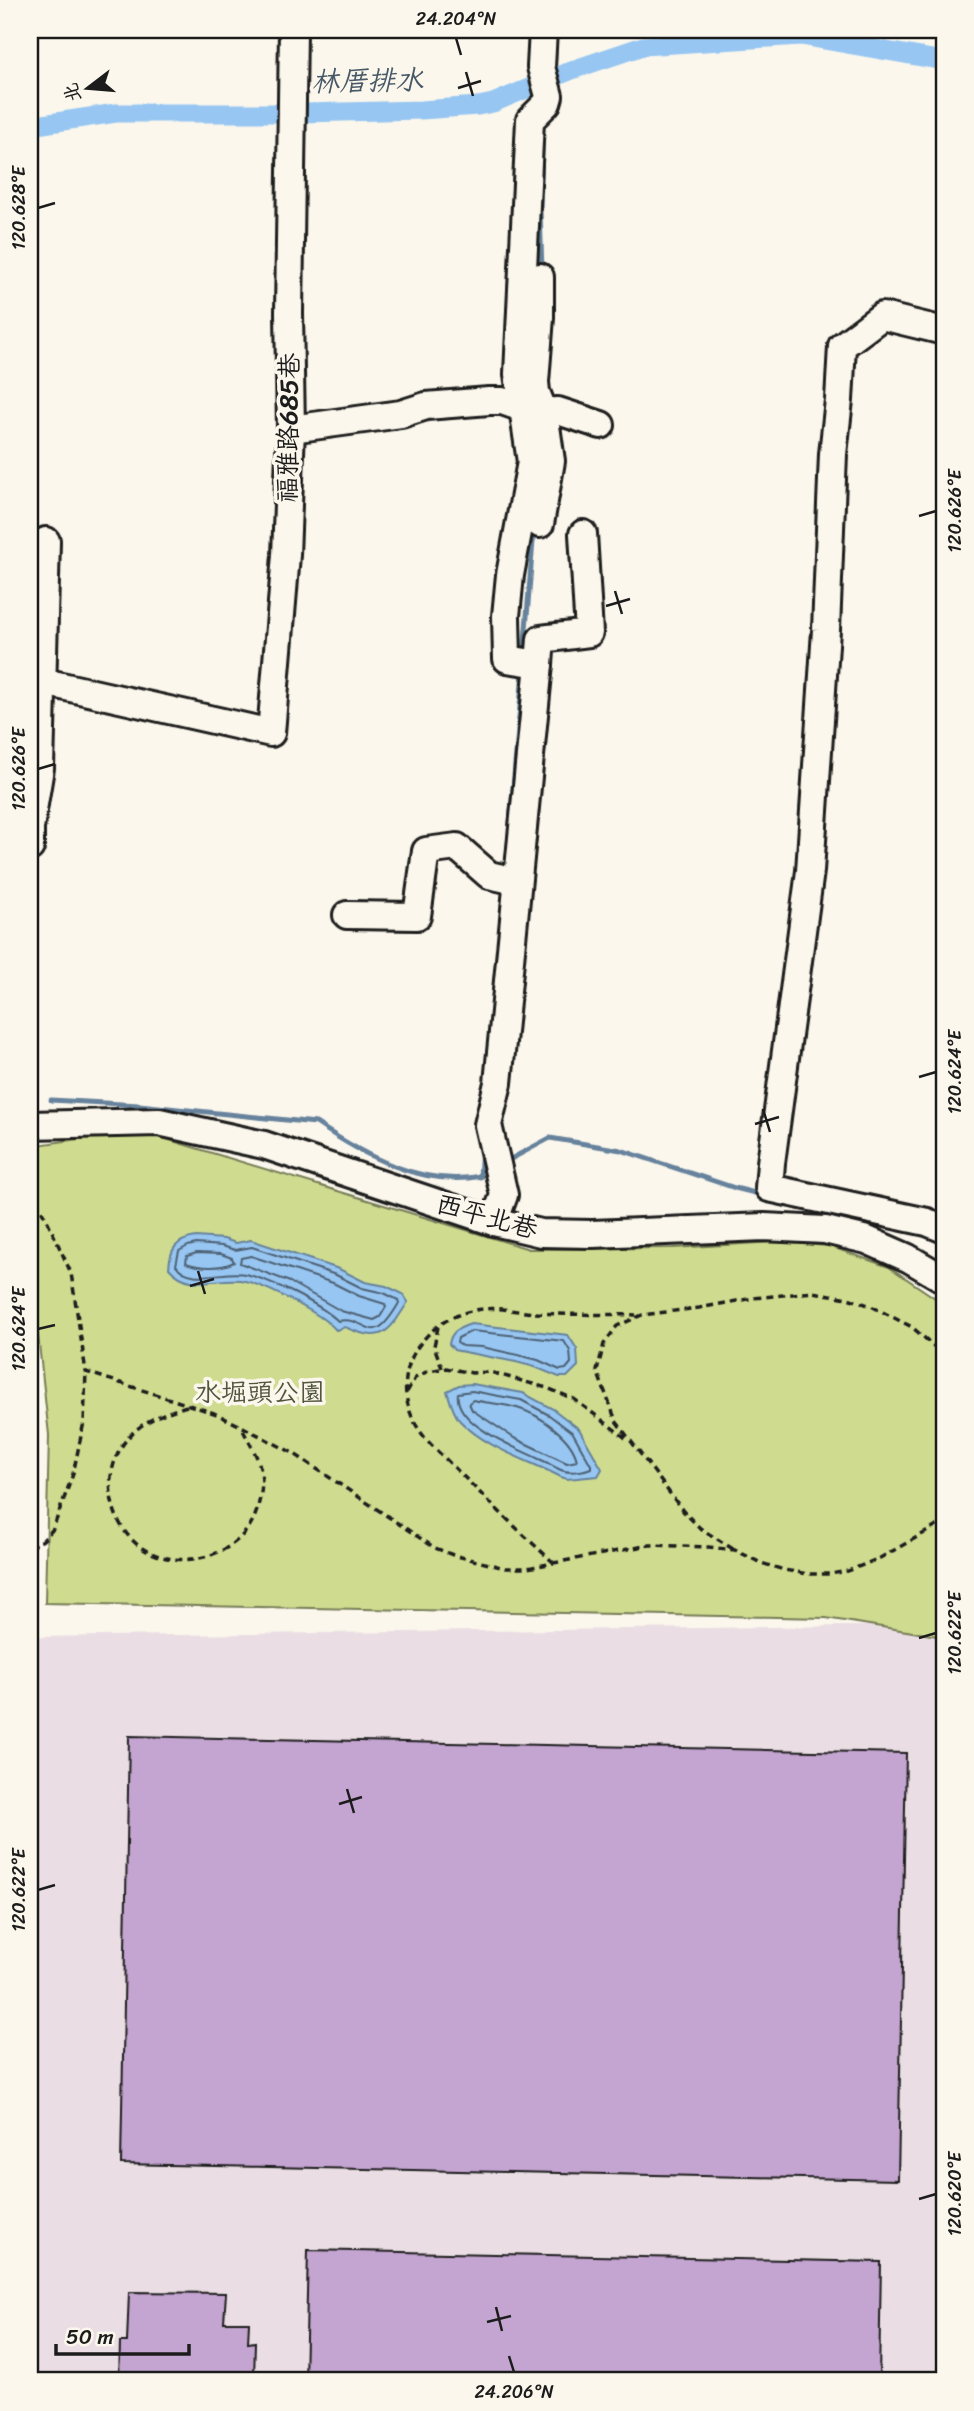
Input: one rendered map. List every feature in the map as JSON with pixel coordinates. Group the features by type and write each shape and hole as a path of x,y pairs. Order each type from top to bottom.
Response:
{"street":[{"name":"福雅路685巷","path":"44,682 271,733 286,555 291,429 289,313 293,30"},
{"path":"540,524 551,461 519,374 530,120 547,103 549,92 541,67 543,30"},
{"path":"944,331 882,316 842,346 833,454 826,630 810,870 769,1188 927,1222 944,1229"},
{"path":"291,429 401,414 426,406 502,401 533,410 558,411 601,425"},
{"path":"533,410 527,428 531,462 510,576 506,659 538,664"},
{"path":"494,1222 504,1195 488,1125 498,1083 541,639 589,633 583,534"},
{"path":"30,847 30,828 40,768 46,541"},
{"path":"347,915 417,916 426,851 457,847 489,875 516,881"},
{"name":"西平北巷","path":"30,1118 159,1122 264,1145 494,1222 541,1233 592,1234 764,1227 825,1230 867,1240 908,1258 944,1279"}],"path":[{"path":"30,1189 71,1273 86,1372 84,1422 73,1474 52,1529 30,1548"},
{"path":"554,1563 425,1438 413,1420 406,1394 406,1371 411,1357 422,1341 450,1317 485,1308 538,1313 642,1315 813,1292 848,1298 888,1315 912,1327 944,1355"},
{"path":"642,1315 617,1326 610,1334 604,1344 597,1371 616,1421 683,1511 709,1534 761,1563 808,1574 830,1574 848,1571 880,1558 944,1522"},
{"path":"439,1324 434,1346 442,1368"},
{"path":"406,1394 415,1378 428,1371 442,1368 472,1373 490,1372 547,1388 574,1399 631,1442"},
{"path":"86,1372 214,1413 241,1426 293,1453 435,1548 453,1555 505,1568 527,1568 650,1545 735,1550"},
{"path":"190,1405 158,1415 133,1431 116,1456 110,1475 110,1492 116,1517 134,1541 149,1552 178,1559 199,1558 224,1550 249,1527 259,1502 262,1483 260,1467 241,1426"}],"shaded area":[{"path":"919,1625 944,1640 944,2381 30,2381 30,1637"}],"green space":[{"name":"水堀頭公園","path":"156,1136 529,1249 673,1248 777,1242 829,1246 889,1267 944,1304 944,1637 826,1618 45,1603 49,1435 30,1262 30,1146 86,1138"}],"water":[{"path":"196,1237 224,1239 236,1243 251,1240 339,1269 365,1282 386,1286 403,1294 408,1302 389,1328 376,1335 345,1327 336,1330 305,1308 250,1282 194,1282 177,1275 169,1268 175,1246 183,1240"},
{"path":"471,1324 568,1335 577,1349 578,1366 567,1377 559,1377 516,1362 454,1350 449,1344 452,1336 459,1329"},
{"path":"472,1384 523,1393 553,1409 579,1429 602,1469 598,1476 567,1479 482,1439 460,1421 447,1391 459,1385"}],"building":[{"path":"129,1736 906,1753 898,2180 121,2164"},
{"path":"308,2250 881,2262 879,2381 305,2381"},
{"path":"129,2292 226,2293 224,2322 249,2322 248,2343 255,2342 254,2381 119,2381 120,2342 127,2342"}],"waterway":[{"name":"林厝排水","path":"30,126 116,113 303,113 478,106 493,103 572,70 643,46 801,36 944,61"},
{"path":"542,271 540,210 543,120"},
{"path":"524,654 534,528"},
{"path":"506,870 523,671"},
{"path":"51,1100 139,1105 316,1123 373,1157 415,1173 437,1177 481,1176"},
{"path":"507,1161 550,1138 621,1150 763,1195"},
{"path":"480,1177 482,1148"}]}
